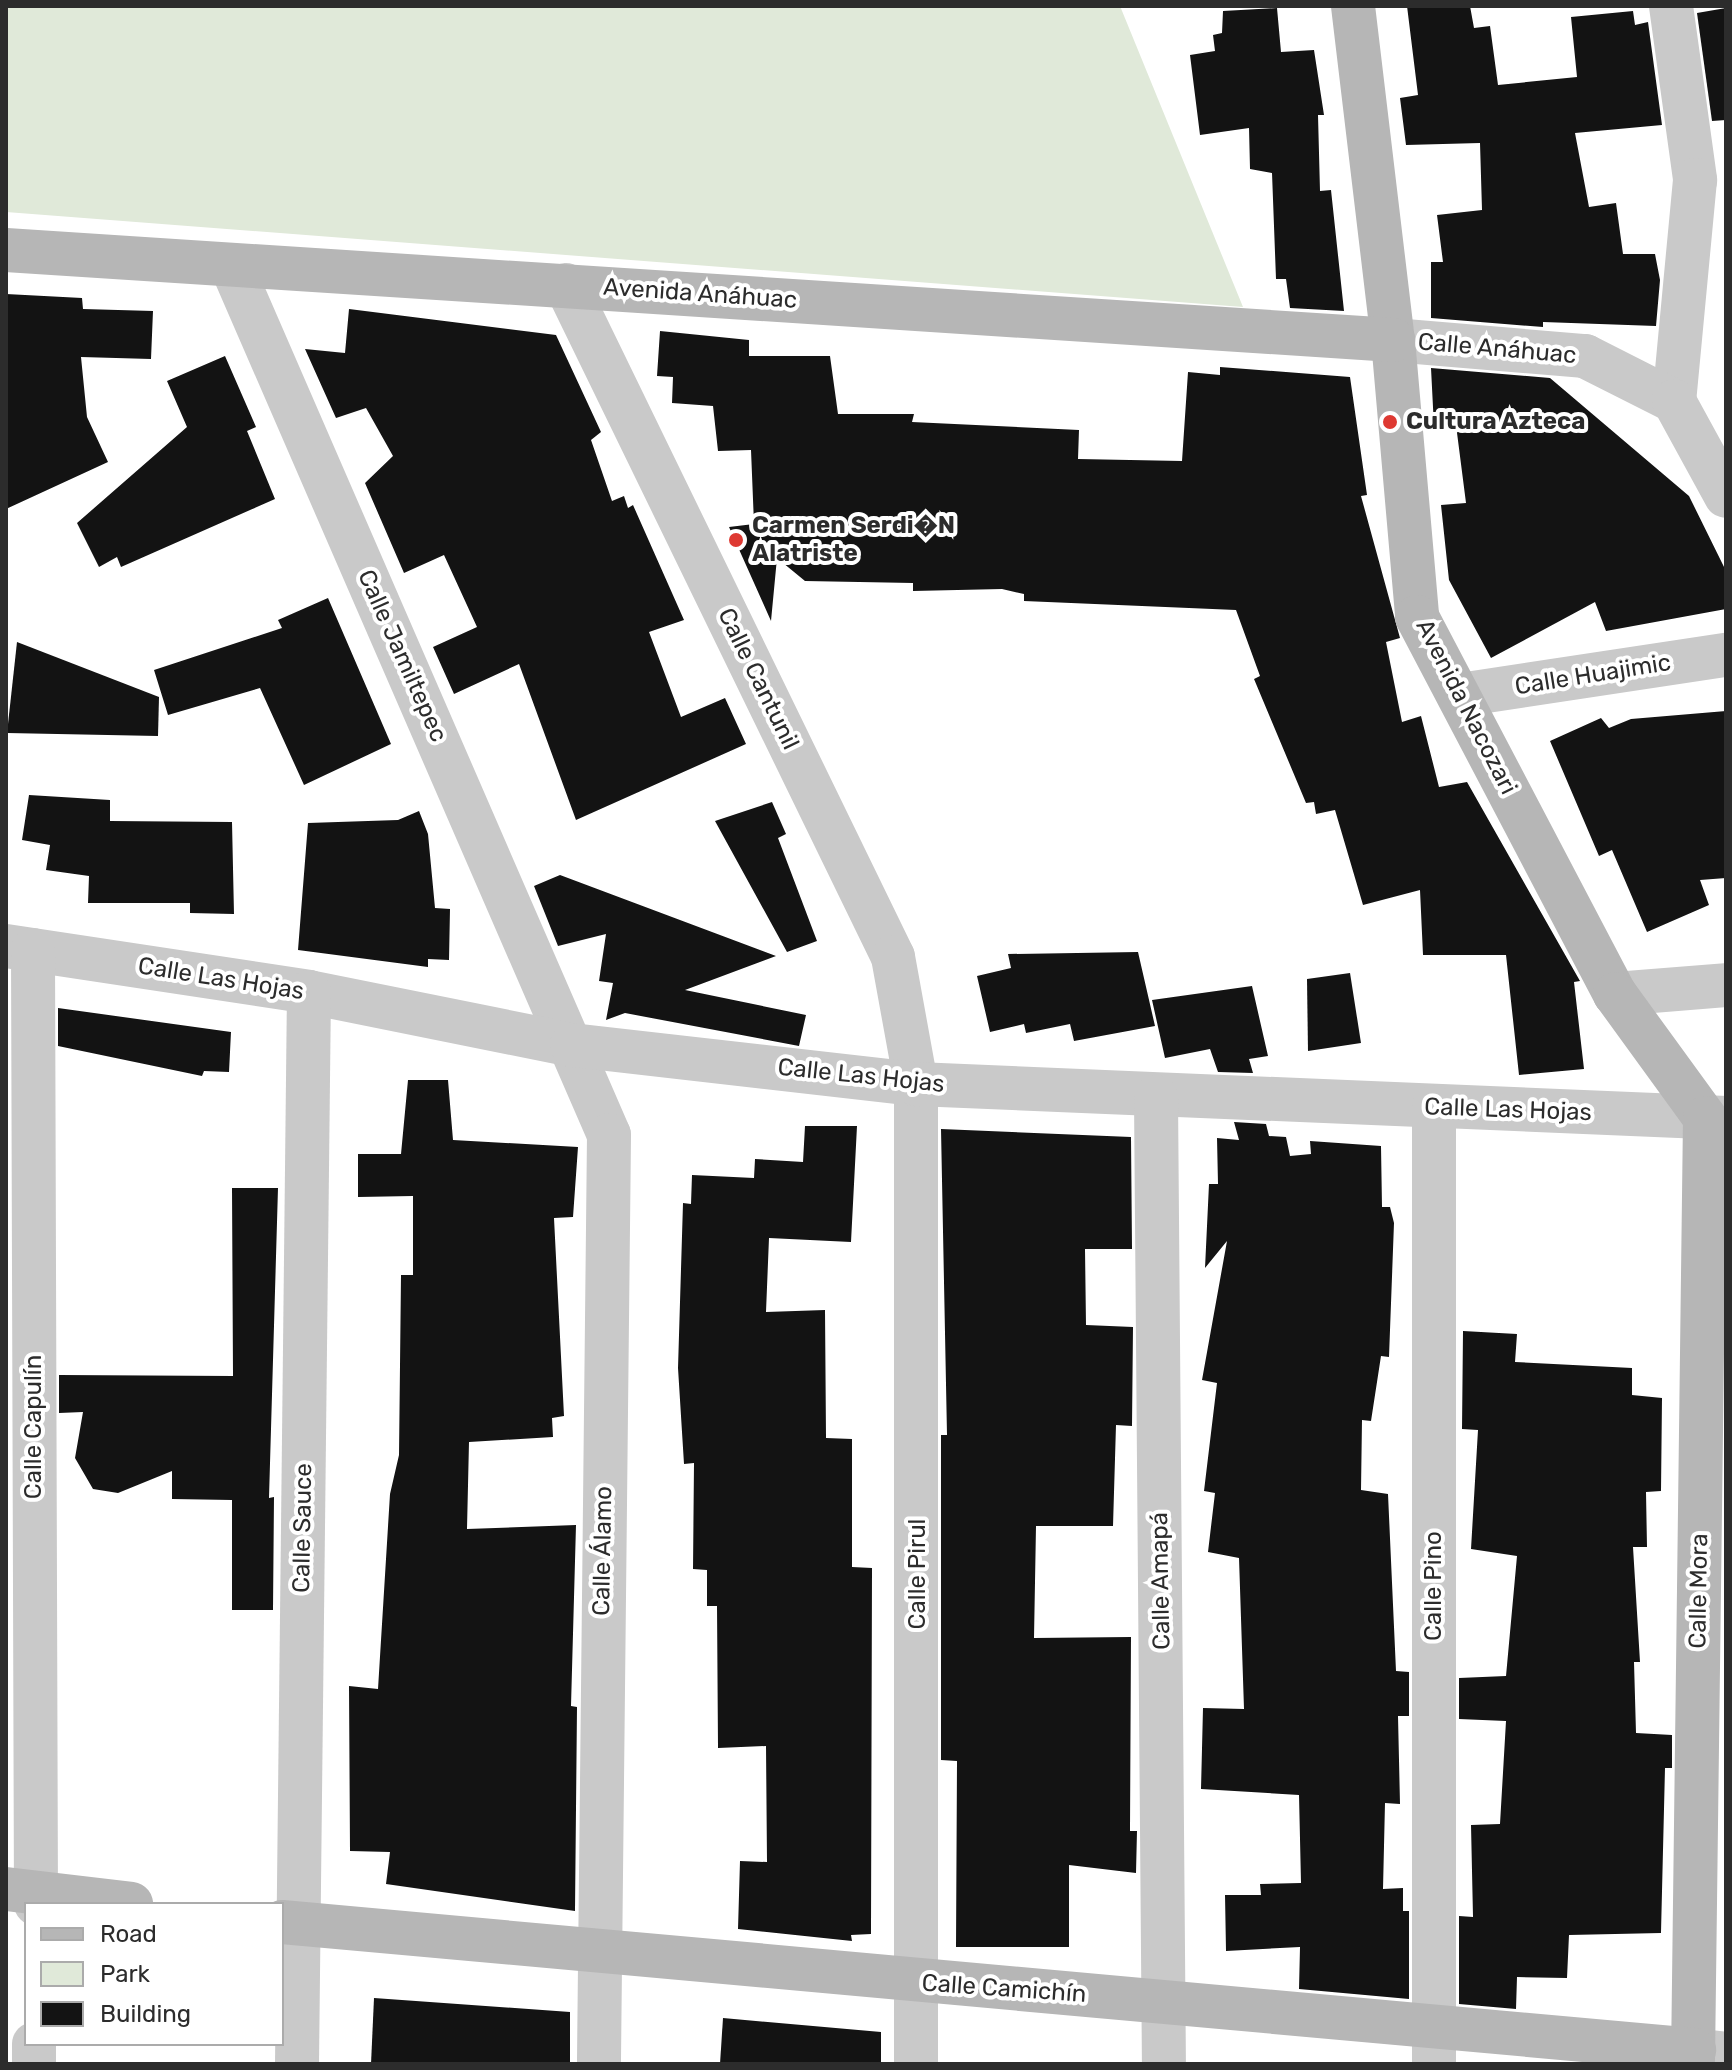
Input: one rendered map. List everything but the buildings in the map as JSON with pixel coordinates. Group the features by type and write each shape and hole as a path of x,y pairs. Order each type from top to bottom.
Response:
{"street":[{"name":"Avenida Nacozari","path":"1353,6 1393,340 1417,617 1615,994 1716,1118"},
{"path":"1671,6 1695,180 1674,401 1726,496"},
{"name":"Avenida Anáhuac","path":"6,250 1393,340"},
{"name":"Calle Jamiltepec","path":"232,267 572,1045"},
{"name":"Calle Cantunil","path":"566,285 893,957 916,1084"},
{"name":"Calle Anáhuac","path":"1393,340 1585,356 1674,401"},
{"name":"Calle Huajimic","path":"1460,695 1726,655"},
{"name":"Calle Las Hojas","path":"19,948 309,992 572,1045 916,1084 1156,1097 1716,1118"},
{"name":"Calle Capulín","path":"19,948 26,1895"},
{"path":"1615,994 1726,985"},
{"name":"Calle Sauce","path":"297,2064 291,1923 309,992"},
{"name":"Calle Álamo","path":"572,1045 609,1135 599,2064"},
{"name":"Calle Pirul","path":"916,1084 919,1984 916,2064"},
{"name":"Calle Amapá","path":"1156,1097 1164,2064"},
{"name":"Calle Pino","path":"1434,1107 1435,2047"},
{"name":"Calle Mora","path":"1704,2056 1716,1118"},
{"path":"26,1895 108,1902"},
{"name":"Calle Camichín","path":"291,1923 919,1984 1165,2000 1435,2047 1704,2056"}],"green space":[{"path":"6,6 1120,6 1243,307 6,212"}],"place":[{"name":"Cultura Azteca","path":"1390,422"},
{"name":"Carmen Serdi�N Alatriste","path":"736,540"}]}
